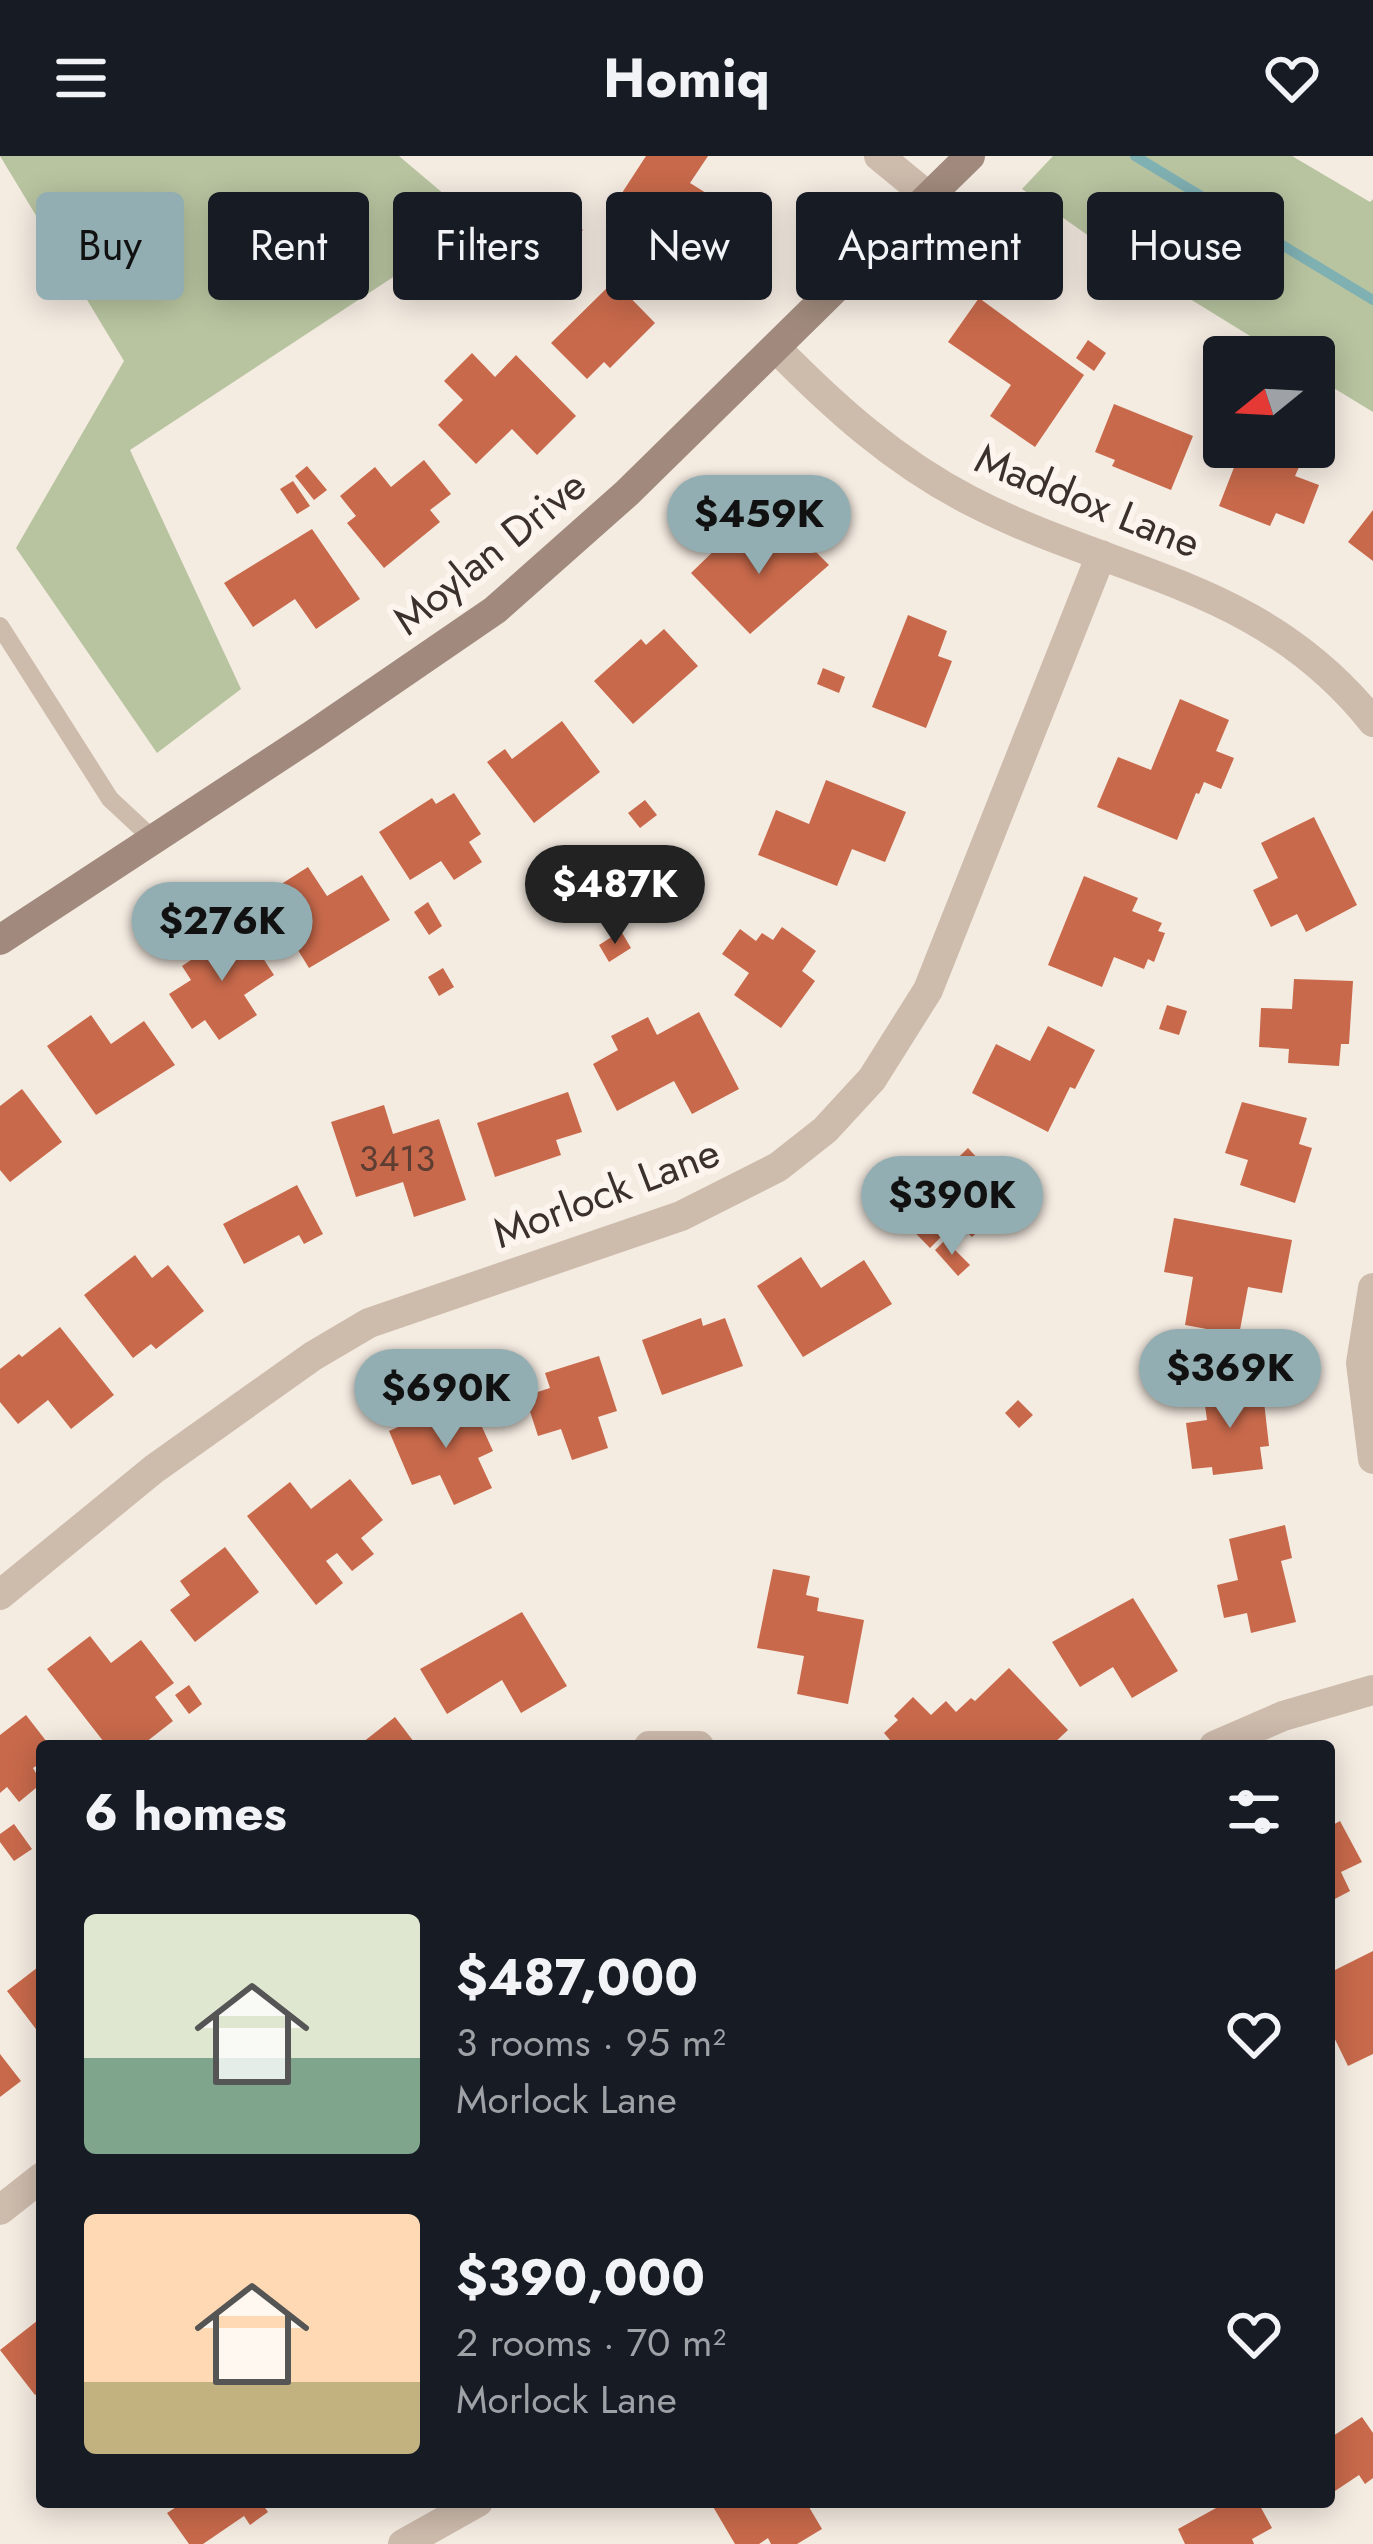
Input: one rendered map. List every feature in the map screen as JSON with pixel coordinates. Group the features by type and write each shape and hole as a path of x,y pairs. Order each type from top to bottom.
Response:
{"street":[{"path":"879,156 922,192"},
{"name":"Moylan Drive","path":"933,192 970,156"},
{"name":"Moylan Drive","path":"0,940 495,610 627,494 825,300"},
{"name":"Maddox Lane","path":"776,349 841,413 932,480 974,503 1173,579 1270,628 1373,722"},
{"name":"Morlock Lane","path":"0,1595 154,1469 313,1356 368,1323 681,1216 778,1167 825,1130 872,1079 928,990 1101,555"},
{"path":"1373,1288 1361,1363 1373,1459"},
{"path":"1228,1740 1283,1716 1373,1690"},
{"path":"0,2210 36,2182"},
{"path":"403,2544 467,2508"}],"lane":[{"path":"0,626 110,799 153,839"}],"green space":[{"path":"0,156 399,156 442,192 393,192 393,277 369,293 369,192 208,192 208,300 358,300 130,450 241,689 157,753 16,548 124,361 87,300 184,300 184,192 36,192 36,216"},
{"path":"1053,156 1292,156 1370,202 1373,199 1373,412 1335,389 1335,336 1250,336 1192,300 1284,300 1284,192 1087,192 1087,235 1063,218 1063,192 1022,189"}],"building":[{"path":"646,156 708,156 690,183 704,192 623,192"},
{"path":"606,289 606,300 633,300 655,323 610,368 604,362 587,379 551,343"},
{"path":"982,300 1084,375 1035,447 990,416 1011,385 948,342"},
{"path":"1088,340 1106,353 1094,371 1076,358"},
{"path":"472,353 495,377 516,355 576,416 537,455 512,429 476,464 438,425 463,400 444,381"},
{"path":"1114,404 1193,436 1171,490 1112,466 1115,460 1095,452"},
{"path":"424,460 451,494 430,510 440,522 384,568 347,523 356,516 340,496 375,467 391,487"},
{"path":"307,466 327,490 314,500 295,476"},
{"path":"1234,468 1299,468 1295,476 1319,485 1304,524 1276,513 1270,526 1219,506"},
{"path":"293,481 310,506 297,514 280,489"},
{"path":"1373,510 1373,561 1348,542"},
{"path":"791,527 829,565 750,634 691,573 729,536 754,562"},
{"path":"312,529 360,599 316,629 295,599 253,627 224,583"},
{"path":"908,615 947,631 938,656 952,661 926,728 872,707"},
{"path":"664,629 698,666 633,724 594,681 641,639 646,645"},
{"path":"823,668 845,677 839,693 817,684"},
{"path":"1180,699 1229,720 1216,751 1234,758 1221,789 1204,782 1196,793 1177,840 1097,807 1118,757 1151,770"},
{"path":"562,721 600,772 534,823 487,762 505,749 512,759"},
{"path":"826,780 906,812 885,862 852,849 837,886 758,855 776,810 809,824"},
{"path":"454,793 481,834 469,842 482,862 454,880 441,861 410,880 379,832 432,798 436,804"},
{"path":"645,800 657,815 640,828 628,813"},
{"path":"1314,817 1357,905 1306,932 1297,914 1271,927 1253,890 1278,878 1261,843"},
{"path":"308,867 327,896 362,875 390,920 309,968 264,895"},
{"path":"1084,876 1138,898 1132,911 1162,923 1158,931 1165,933 1154,962 1148,959 1144,969 1114,957 1102,987 1048,965"},
{"path":"428,902 442,926 429,935 414,912"},
{"path":"242,926 274,975 244,995 257,1015 219,1040 205,1020 192,1029 169,994 191,980 182,966"},
{"path":"782,927 816,951 802,971 815,981 781,1028 734,995 749,973 722,954 740,929 756,941 762,933 773,940"},
{"path":"621,931 631,948 609,962 599,945"},
{"path":"443,968 454,987 439,996 428,977"},
{"path":"1294,979 1353,981 1349,1044 1341,1044 1339,1066 1288,1063 1289,1049 1259,1047 1261,1008 1292,1009"},
{"path":"1167,1005 1187,1011 1179,1035 1159,1029"},
{"path":"699,1012 739,1089 692,1114 674,1081 617,1111 593,1064 618,1050 611,1036 648,1017 657,1035"},
{"path":"91,1015 111,1044 144,1021 175,1065 96,1115 47,1046"},
{"path":"1048,1026 1095,1050 1048,1132 972,1093 996,1044 1030,1061"},
{"path":"22,1089 62,1142 10,1182 0,1170 0,1106"},
{"path":"568,1092 582,1132 556,1140 561,1155 495,1177 477,1123"},
{"path":"1242,1102 1307,1118 1299,1144 1312,1148 1295,1203 1240,1185 1248,1160 1225,1153"},
{"path":"384,1105 393,1134 439,1119 466,1200 414,1217 403,1182 356,1197 331,1122"},
{"path":"968,1148 1013,1197 972,1237 956,1222 930,1248 891,1208 915,1184 923,1192"},
{"path":"297,1185 323,1234 304,1244 299,1235 244,1264 223,1224"},
{"path":"1174,1218 1292,1240 1282,1293 1248,1287 1239,1335 1185,1325 1193,1277 1164,1272"},
{"path":"945,1240 970,1265 958,1276 935,1250"},
{"path":"135,1255 152,1278 168,1265 204,1311 156,1349 151,1344 133,1358 84,1295"},
{"path":"801,1257 821,1288 864,1260 892,1304 803,1357 757,1286"},
{"path":"701,1318 703,1326 725,1318 743,1366 662,1395 642,1340"},
{"path":"60,1327 114,1395 71,1429 48,1400 18,1424 0,1402 0,1369"},
{"path":"599,1356 617,1411 598,1417 608,1448 572,1460 561,1429 538,1436 525,1396 550,1388 545,1373"},
{"path":"1262,1384 1269,1446 1260,1447 1263,1469 1213,1475 1212,1467 1192,1469 1186,1423 1207,1420 1203,1391"},
{"path":"1018,1400 1033,1415 1019,1428 1005,1413"},
{"path":"472,1405 493,1451 478,1458 492,1488 454,1505 440,1475 412,1485 389,1431 446,1406 450,1416"},
{"path":"350,1479 383,1520 361,1538 374,1554 352,1571 337,1553 326,1561 343,1583 316,1605 247,1516 290,1482 311,1509"},
{"path":"1285,1525 1292,1558 1281,1561 1296,1622 1251,1633 1247,1613 1224,1618 1217,1585 1238,1580 1229,1539"},
{"path":"225,1547 259,1592 195,1642 170,1610 190,1595 180,1581"},
{"path":"773,1569 810,1576 806,1595 819,1598 817,1611 864,1620 848,1704 797,1694 804,1656 757,1648"},
{"path":"1133,1598 1178,1671 1132,1698 1113,1667 1080,1687 1052,1642"},
{"path":"522,1612 567,1686 521,1713 502,1680 447,1714 420,1669"},
{"path":"90,1636 111,1663 141,1640 174,1683 155,1697 173,1721 149,1740 102,1740 47,1669"},
{"path":"1009,1668 1068,1730 1057,1740 890,1740 884,1733 913,1697 931,1715 946,1701 956,1712 971,1698 975,1701"},
{"path":"189,1685 202,1704 189,1714 175,1695"},
{"path":"26,1715 45,1740 36,1740 36,1788 19,1802 7,1787 0,1793 0,1735"},
{"path":"395,1717 412,1740 366,1740"},
{"path":"1340,1821 1362,1862 1341,1872 1350,1891 1335,1899 1335,1824"},
{"path":"14,1824 32,1849 14,1861 0,1842 0,1834"},
{"path":"1373,1951 1373,2054 1348,2066 1335,2039 1335,1970"},
{"path":"36,1969 36,2029 7,1991"},
{"path":"0,2054 21,2081 0,2097"},
{"path":"36,2322 36,2394 35,2395 0,2350"},
{"path":"1362,2417 1373,2433 1373,2478 1365,2484 1359,2475 1335,2491 1335,2435"},
{"path":"175,2508 265,2508 268,2512 250,2525 244,2516 203,2544 189,2544 167,2513"},
{"path":"714,2508 810,2508 822,2529 797,2544 771,2544 768,2538 759,2544 735,2544"},
{"path":"1216,2508 1261,2508 1272,2528 1252,2539 1254,2544 1185,2544 1178,2529"}],"waterway":[{"path":"1135,156 1373,300"}]}
